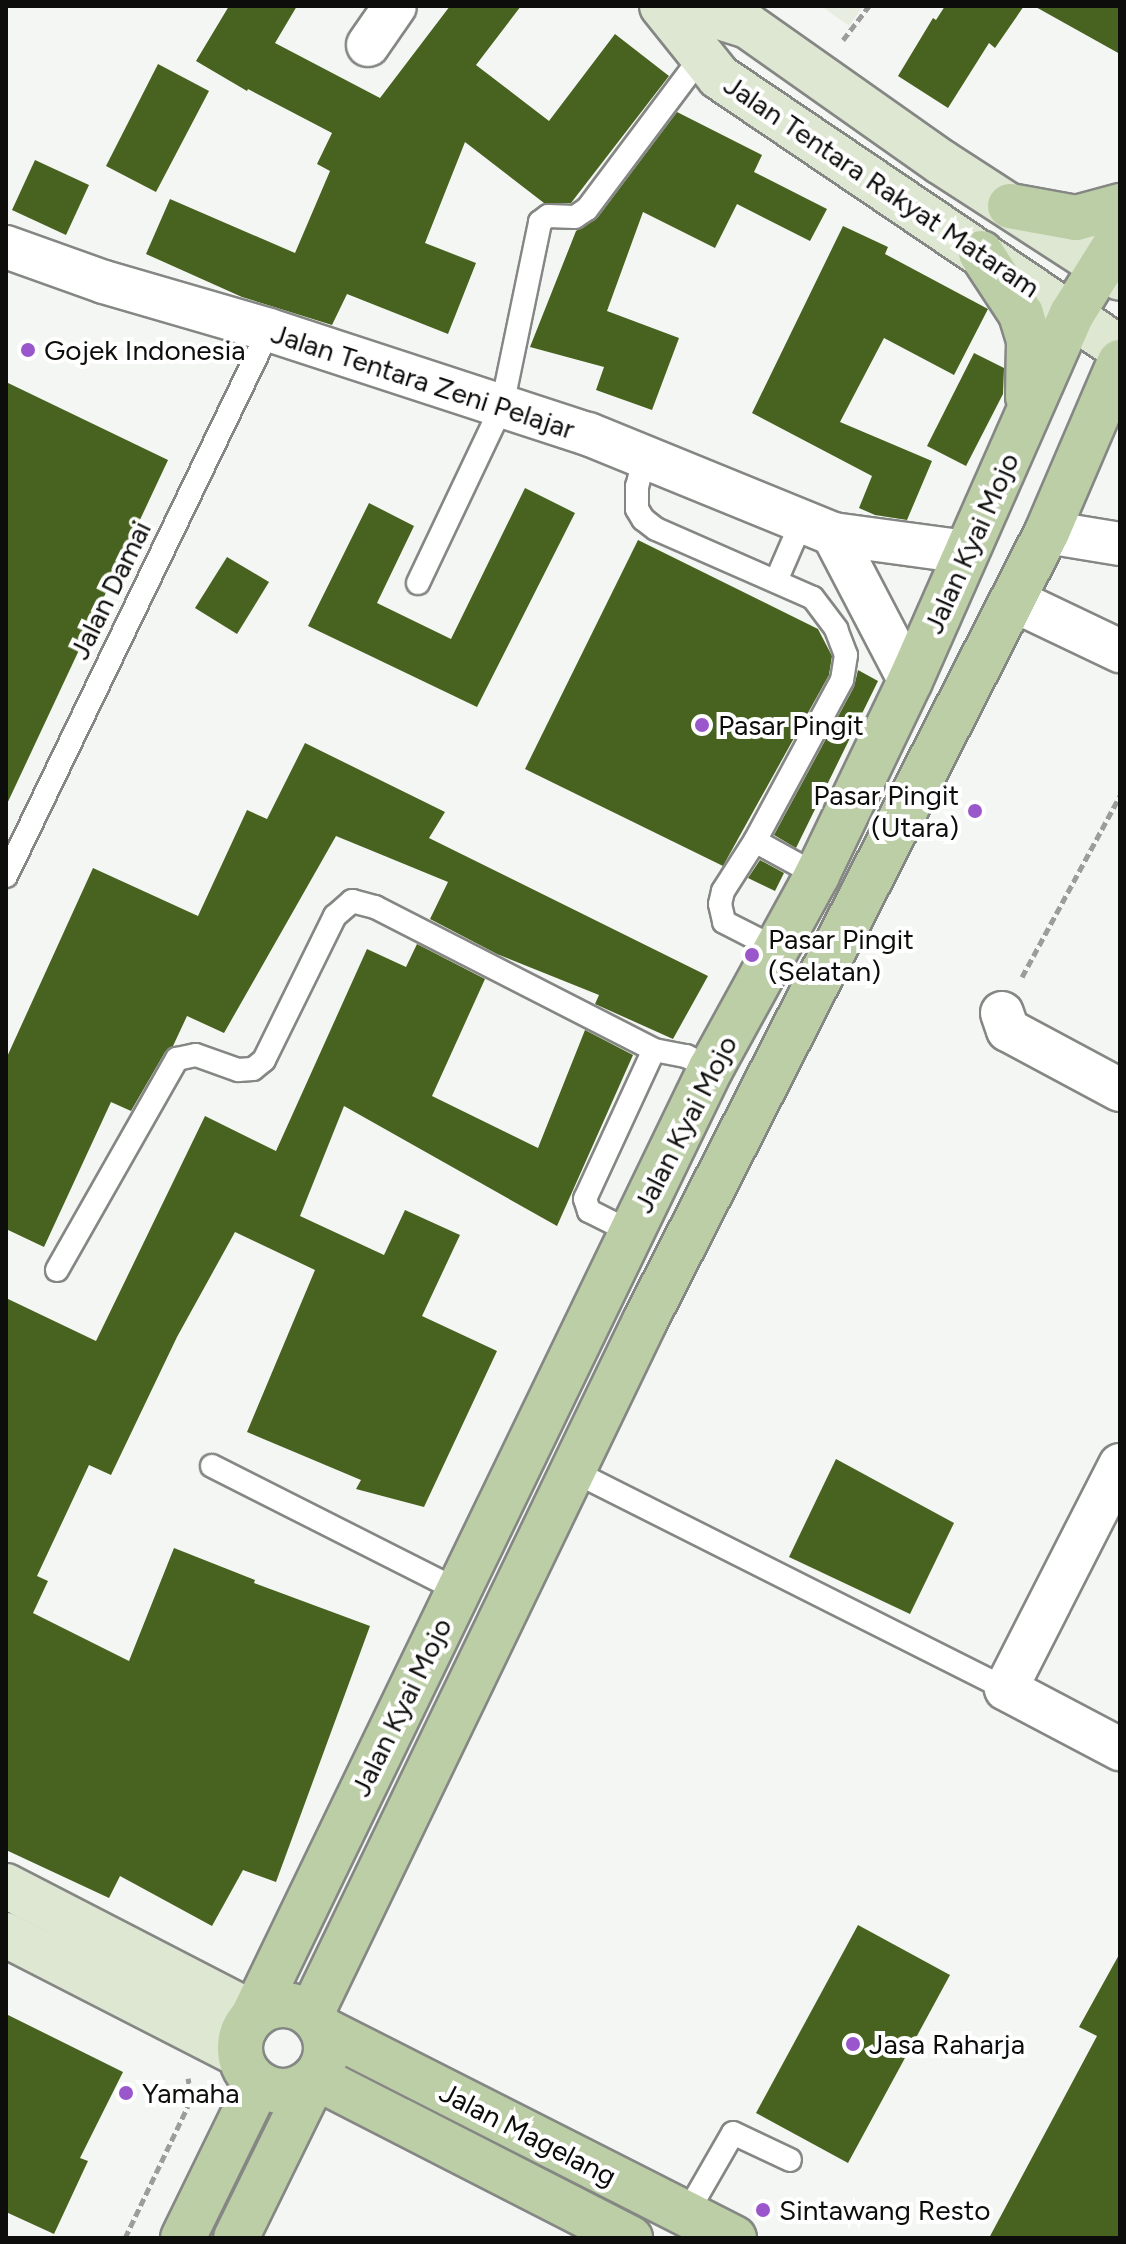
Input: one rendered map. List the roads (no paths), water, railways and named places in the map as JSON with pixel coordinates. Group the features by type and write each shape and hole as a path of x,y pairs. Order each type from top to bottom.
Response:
{"main road":[{"path":"1010,206 1076,218 1120,206"},
{"path":"981,253 1021,314 1029,340 1026,419"},
{"name":"Jalan Kyai Mojo","path":"254,2014 711,1068 779,950 817,875 910,681 1072,314 1114,261"},
{"name":"Jalan Kyai Mojo","path":"316,2021 645,1321 1047,532 1120,362"},
{"path":"598,1300 645,1321"},
{"path":"183,2238 249,2070 242,2033 254,2014 275,2005 290,2004 316,2021 325,2059 236,2238"},
{"name":"Jalan Magelang","path":"316,2021 734,2238"},
{"path":"249,2070 284,2091 297,2088 315,2077"},
{"name":"Jalan Magelang","path":"315,2077 630,2238"}],"street":[{"path":"368,45 395,6"},
{"name":"Jalan Tentara Rakyat Mataram","path":"662,6 719,77 1120,348"},
{"name":"Jalan Tentara Rakyat Mataram","path":"684,6 748,26 1010,206 1114,261"},
{"name":"Jalan Tentara Zeni Pelajar","path":"6,247 104,282 269,330 645,455 817,528 967,552"},
{"path":"817,528 910,681"},
{"path":"1047,532 1120,544"},
{"path":"1013,600 1120,651"},
{"path":"1002,1013 1008,1030 1120,1090"},
{"path":"1120,1465 1006,1689 1120,1749"},
{"path":"6,1886 254,2014"},
{"path":"6,1935 249,2070"}],"lane":[{"path":"418,583 502,406 540,222 548,216 575,217 587,209 702,56"},
{"name":"Jalan Damai","path":"6,876 269,330"},
{"path":"645,455 637,486 637,509 643,519 656,529 813,598 836,629 846,655 842,680 755,841 723,891 724,922 779,950"},
{"path":"776,581 817,528"},
{"path":"755,841 817,875"},
{"path":"57,1270 177,1059 196,1055 238,1070 253,1069 264,1060 335,916 352,901 375,907 654,1050 686,1056 711,1068"},
{"path":"631,1232 589,1211 585,1199 654,1050"},
{"path":"212,1466 457,1590"},
{"path":"575,1472 1006,1689"},
{"path":"687,2213 733,2133 740,2133 790,2160"}],"place":[{"name":"Gojek Indonesia","path":"28,350"},
{"name":"Pasar Pingit","path":"702,725"},
{"name":"Pasar Pingit (Utara)","path":"975,811"},
{"name":"Pasar Pingit (Selatan)","path":"752,955"},
{"name":"Jasa Raharja","path":"853,2044"},
{"name":"Yamaha","path":"126,2093"},
{"name":"Sintawang Resto","path":"763,2210"}]}
